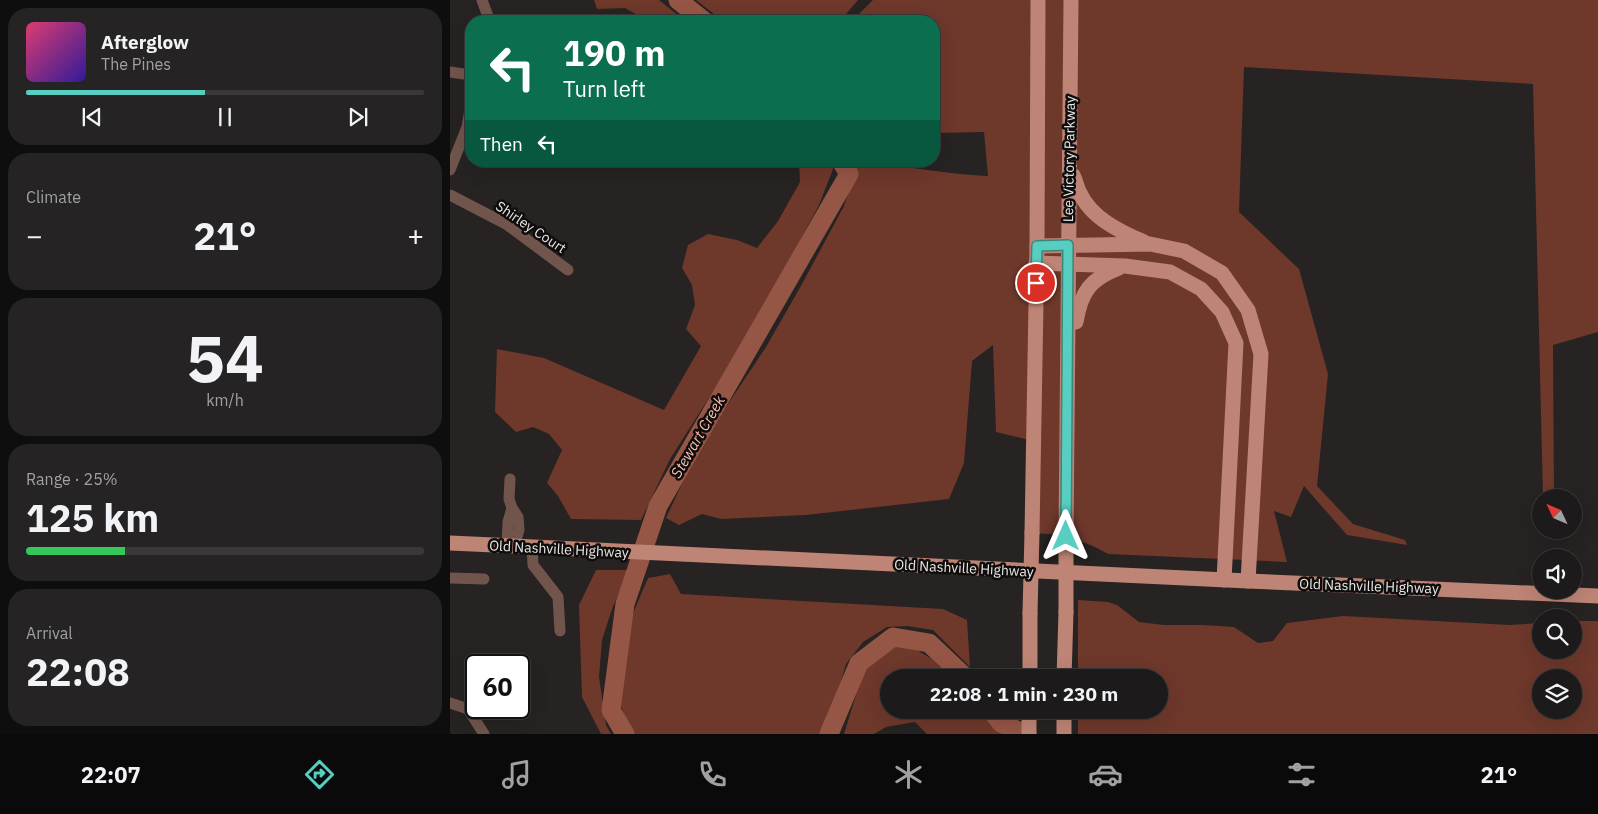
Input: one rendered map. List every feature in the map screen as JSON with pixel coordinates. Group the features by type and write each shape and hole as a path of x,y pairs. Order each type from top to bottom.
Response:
{"main road":[{"path":"1030,669 1037,246 1038,0"},
{"name":"Lee Victory Parkway","path":"1064,669 1070,264 1068,245 1071,0"},
{"path":"1069,164 1080,195 1093,211 1110,225 1150,244 1184,251 1222,273 1248,310 1261,354 1248,581"},
{"path":"1037,246 1150,244"},
{"path":"1036,263 1125,266 1170,272 1200,289 1222,312 1236,342 1224,580"},
{"path":"1067,443 1074,415 1075,324 1079,305 1091,284 1100,276 1125,266"},
{"name":"Old Nashville Highway","path":"450,543 1598,596"},
{"path":"1029,719 1029,734"},
{"path":"1064,719 1064,734"}],"street":[{"path":"482,0 488,15"},
{"path":"450,72 465,74"},
{"path":"450,170 465,132"},
{"name":"Shirley Court","path":"450,195 506,224 568,270"},
{"path":"510,479 509,499 518,517 518,530 511,546"},
{"path":"532,547 533,565 558,597 560,631"},
{"path":"450,578 484,579"},
{"path":"450,703 468,709 484,734"}],"shaded area":[{"path":"594,0 659,0 678,15 637,15 625,8 597,9"},
{"path":"696,0 858,0 845,15 715,15"},
{"path":"873,0 1598,0 1598,332 1553,345 1554,489 1543,489 1533,84 1244,67 1239,212 1299,269 1328,374 1317,486 1353,524 1405,540 1407,545 1347,535 1304,486 1291,517 1274,511 1287,562 1108,554 1066,535 1032,533 1033,441 996,432 993,345 972,361 964,463 949,499 806,515 721,519 702,514 679,525 666,518 685,477 724,410 766,347 802,284 844,206 856,167 907,167 988,176 984,132 940,133 940,15 858,15"},
{"path":"799,167 832,167 819,205 796,248 721,379 670,459 641,520 571,519 558,496 547,483 562,450 549,434 533,427 516,432 495,412 497,349 544,358 664,410 701,346 686,329 695,305 692,285 682,268 688,245 708,234 737,240 757,248 778,221 800,182"},
{"path":"596,570 629,570 612,609 602,640 599,677 606,725 611,734 601,734 582,697 579,605"},
{"path":"670,574 681,594 943,609 967,620 970,667 933,630 907,626 887,627 863,642 846,664 838,692 827,715 822,734 632,734 620,704 631,618 648,578"},
{"path":"1078,600 1108,602 1117,605 1139,622 1164,625 1234,627 1258,643 1273,641 1287,623 1343,616 1510,625 1532,624 1532,659 1582,659 1582,621 1598,621 1598,734 1078,734 1078,719 1168,719 1168,669 1078,669"},
{"path":"889,646 910,646 932,659 942,669 880,669 880,719 986,719 1010,734 927,734 915,722 886,727 874,734 844,734 865,666"}],"waterway":[{"name":"Stewart Creek","path":"678,0 697,15"},
{"name":"Stewart Creek","path":"625,734 611,710 625,604 658,506 849,174 845,167"},
{"name":"Stewart Creek","path":"829,734 859,663 893,637 929,643 956,669"},
{"name":"Stewart Creek","path":"998,719 1001,723 1025,734"}],"route":[{"path":"1036,283 1037,246 1068,245 1070,264 1066,536"}]}
